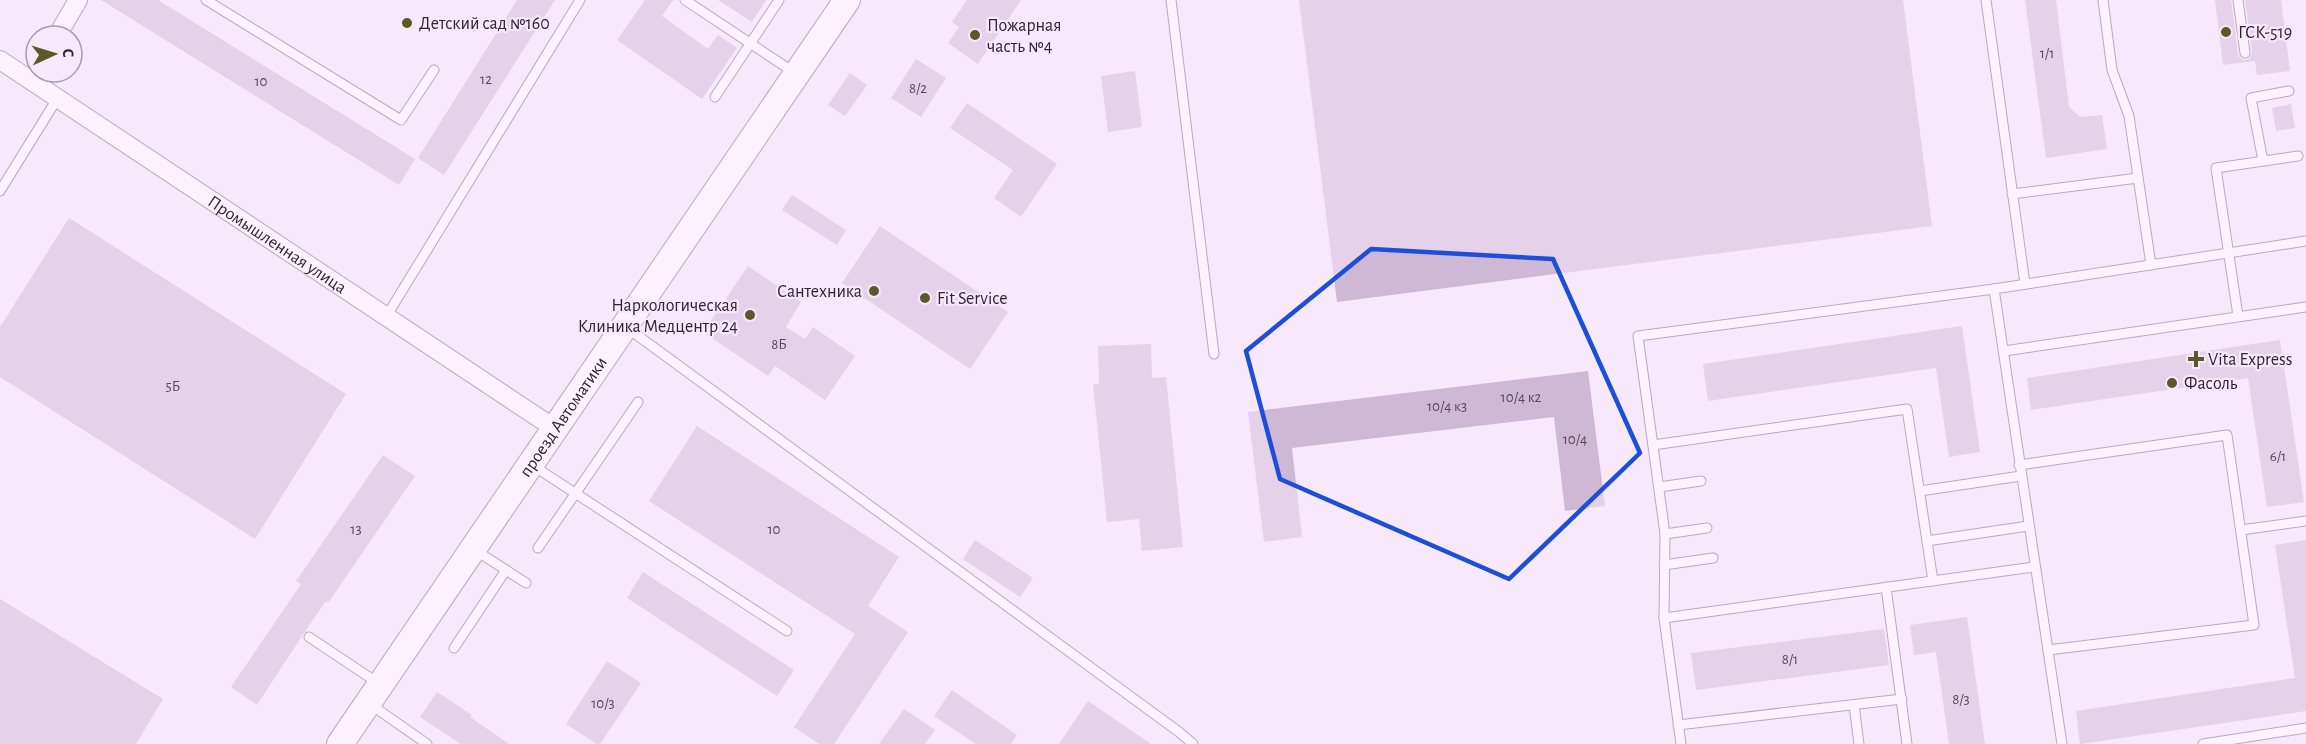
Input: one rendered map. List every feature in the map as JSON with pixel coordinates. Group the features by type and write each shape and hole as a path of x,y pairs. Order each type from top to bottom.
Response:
{"main road":[{"name":"проезд Автоматики","path":"340,744 848,0"}],"street":[{"path":"64,24 78,0"},
{"name":"Промышленная улица","path":"0,60 24,71"},
{"name":"Промышленная улица","path":"42,84 57,99 554,428"}],"lane":[{"path":"206,0 401,120 434,70"},
{"path":"386,317 580,0"},
{"path":"685,0 797,74"},
{"path":"715,97 779,0"},
{"path":"1171,0 1214,354"},
{"path":"1986,0 2025,284"},
{"path":"2103,0 2112,70 2129,116 2151,265"},
{"path":"2238,0 2245,53"},
{"path":"2263,161 2251,98 2289,91"},
{"path":"0,191 57,99"},
{"path":"2238,316 2216,168 2298,156"},
{"path":"2012,194 2138,178"},
{"path":"1681,744 1664,618 1665,534 1638,336 1994,289 2306,241"},
{"path":"1994,289 2062,744"},
{"path":"2004,351 2306,307"},
{"path":"624,326 1193,744"},
{"path":"538,548 638,402"},
{"path":"1653,445 1907,409 1933,581"},
{"path":"2019,465 2227,435 2254,625 2048,650"},
{"path":"531,464 787,630"},
{"path":"1920,490 2021,476"},
{"path":"1659,487 1701,481"},
{"path":"2241,530 2306,521"},
{"path":"1927,541 2028,526"},
{"path":"1665,534 1707,528"},
{"path":"473,548 526,583"},
{"path":"1664,565 1713,558"},
{"path":"1664,618 2034,567"},
{"path":"454,648 506,570"},
{"path":"1886,587 1907,744"},
{"path":"309,637 427,744"},
{"path":"1678,725 1902,699"},
{"path":"1854,705 1859,744"},
{"path":"2203,744 2306,728"}],"highlighted area":[{"path":"1371,249 1553,259 1640,453 1509,579 1280,479 1246,351"}],"building":[{"path":"101,0 158,0 415,159 399,185"},
{"path":"517,0 555,0 444,175 418,158"},
{"path":"645,0 673,0 662,16 708,49 718,35 737,48 702,99 617,40"},
{"path":"718,0 766,0 752,22"},
{"name":"Пожарная часть №4","path":"967,0 1021,0 978,64 948,43 959,27 952,22"},
{"path":"1299,0 1903,0 1932,226 1337,302"},
{"path":"2025,0 2056,0 2069,107 2080,117 2102,115 2107,149 2046,158"},
{"path":"2215,0 2231,0 2238,54 2245,60 2250,58 2252,52 2245,0 2281,0 2290,71 2257,75 2255,61 2223,65"},
{"path":"916,59 946,78 921,117 891,98"},
{"path":"1135,71 1142,127 1108,132 1101,76"},
{"path":"850,73 867,85 845,116 828,105"},
{"path":"967,103 1057,164 1021,217 994,198 1013,170 950,128"},
{"path":"2291,104 2295,128 2276,131 2272,108"},
{"path":"792,195 846,230 837,245 782,210"},
{"path":"69,218 346,394 255,539 0,377 0,327"},
{"name":"Fit Service","path":"880,226 1008,312 970,369 842,283"},
{"path":"748,266 801,302 786,327 805,339 813,327 855,356 825,400 775,366 768,376 703,332"},
{"path":"1962,326 1980,452 1949,457 1936,368 1708,401 1703,364"},
{"path":"2280,340 2304,502 2267,507 2248,378 2031,410 2027,378"},
{"path":"1151,344 1152,378 1166,377 1183,547 1142,551 1139,519 1107,522 1093,384 1099,384 1098,346"},
{"path":"1588,371 1605,506 1565,511 1554,417 1292,448 1302,537 1264,542 1248,412"},
{"path":"697,426 899,557 868,606 908,632 834,744 819,744 794,727 855,634 649,501"},
{"path":"383,455 415,476 328,603 326,601 257,705 231,687 301,584 296,581"},
{"path":"975,540 1033,578 1020,597 963,559"},
{"path":"2306,540 2306,711 2080,744 2076,711 2295,678 2275,545"},
{"path":"643,572 794,670 777,696 627,598"},
{"path":"0,599 163,699 136,744 0,744"},
{"path":"1967,617 1985,744 1949,744 1936,652 1914,655 1910,625"},
{"path":"1884,629 1889,665 1696,690 1691,653"},
{"path":"607,661 641,683 600,744 597,744 566,724"},
{"path":"952,690 1017,735 1011,744 976,744 934,716"},
{"path":"437,692 472,715 470,717 509,744 461,744 420,717"},
{"path":"1088,701 1151,744 1059,744"},
{"path":"904,709 935,730 925,744 879,744"}],"place":[{"name":"Детский сад №160","path":"407,23"},
{"name":"ГСК-519","path":"2226,32"},
{"name":"Пожарная часть №4","path":"975,35"},
{"name":"Сантехника","path":"874,291"},
{"name":"Fit Service","path":"925,298"},
{"name":"Наркологическая Клиника Медцентр 24","path":"750,315"},
{"name":"Vita Express","path":"2196,359"},
{"name":"Фасоль","path":"2172,383"}]}
